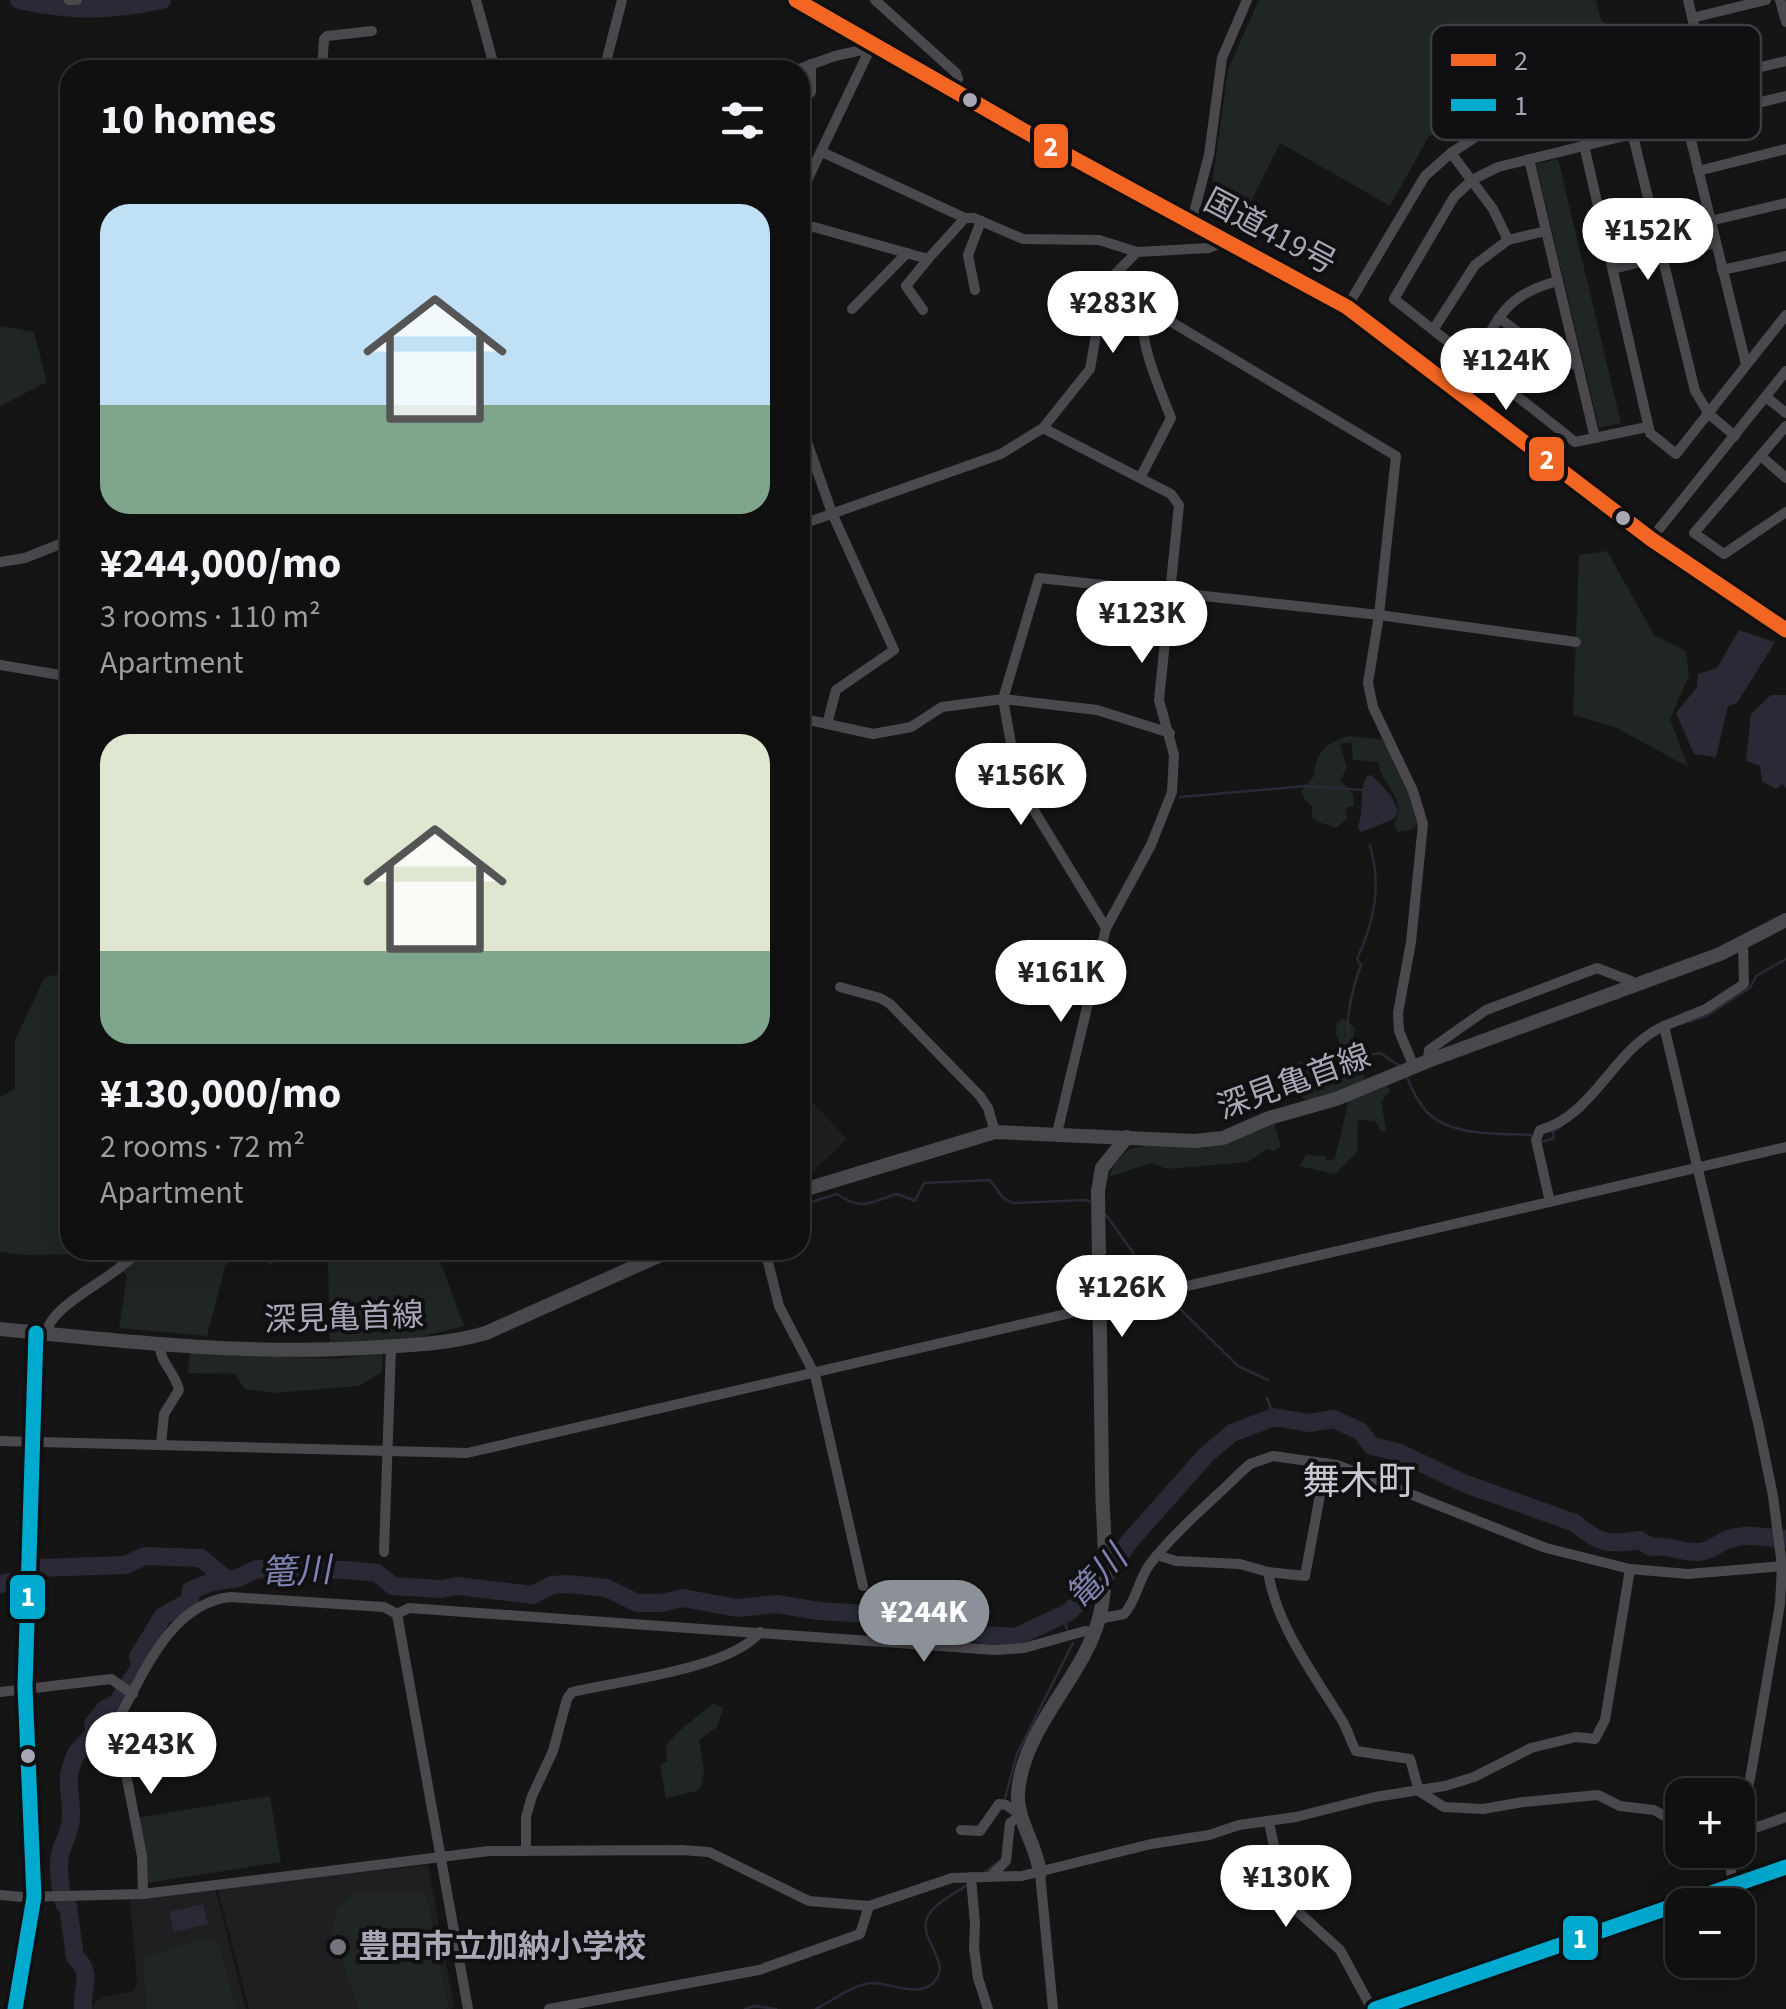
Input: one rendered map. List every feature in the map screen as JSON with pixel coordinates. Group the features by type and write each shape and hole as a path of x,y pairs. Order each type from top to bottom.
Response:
{"highway":[{"name":"国道419号","path":"796,0 872,48 953,88 1190,224 1347,307 1650,539 1786,630"}],"main road":[{"name":"深見亀首線","path":"810,1188 996,1132 1209,1142 1635,986 1743,944 1786,920"},
{"path":"1040,1872 1017,1797 1026,1760 1097,1622 1103,1537 1099,1176 1108,1158 1127,1137"},
{"name":"深見亀首線","path":"0,1330 304,1351 462,1340 650,1260"},
{"path":"15,2009 34,1897 25,1688 32,1442 41,1333"},
{"path":"1374,2009 1786,1867"}],"street":[{"path":"69,0 77,0"},
{"path":"476,0 492,60"},
{"path":"607,60 622,0"},
{"path":"1190,224 1209,155 1222,58 1247,0"},
{"path":"1688,0 1694,25"},
{"path":"1692,18 1726,5 1766,0"},
{"path":"1780,0 1786,22"},
{"path":"882,1 956,73 958,79 953,88"},
{"path":"323,60 327,36 372,31"},
{"path":"810,93 811,64 872,48"},
{"path":"810,175 872,48"},
{"path":"1761,66 1786,61"},
{"path":"1761,102 1786,96"},
{"path":"1347,307 1425,176 1472,140"},
{"path":"1606,140 1498,167 1472,180 1454,197 1394,299 1575,442 1648,427"},
{"path":"1634,140 1695,391 1708,414 1735,436"},
{"path":"1691,140 1746,364"},
{"path":"1584,145 1650,433 1676,454 1786,315"},
{"path":"1698,170 1786,149"},
{"path":"822,152 965,218 1023,240 1099,240 1138,252 1210,248 1224,242"},
{"path":"1451,153 1493,209 1508,240"},
{"path":"1529,159 1594,438"},
{"path":"1710,221 1786,202"},
{"path":"922,310 906,286 965,218"},
{"path":"975,290 968,254 981,221"},
{"path":"810,228 928,259"},
{"path":"1433,330 1475,264 1508,240 1546,230"},
{"path":"1614,269 1716,244"},
{"path":"810,521 1001,454 1043,428 1090,369 1105,284 1138,252"},
{"path":"852,309 907,253"},
{"path":"1722,270 1786,256"},
{"path":"1473,362 1508,304 1529,288 1558,281"},
{"path":"1140,478 1171,418 1143,337 1143,310 1148,308 1396,456 1368,684 1369,696 1413,791 1423,824 1411,942 1398,1013 1399,1031 1421,1064 1430,1050 1486,1010 1561,980 1601,969 1632,981 1635,986"},
{"path":"1500,318 1564,366 1577,364"},
{"path":"1650,539 1786,371"},
{"path":"1766,397 1786,413"},
{"path":"1786,426 1694,533 1724,554 1786,512"},
{"path":"1043,428 1171,494 1178,505 1159,700 1174,755 1172,792 1151,845 1106,928 1057,1133"},
{"path":"810,450 832,513 894,650 836,690 826,724"},
{"path":"1761,456 1786,478"},
{"path":"0,562 25,558 60,544"},
{"path":"1106,928 1027,798 1016,766 1003,699 1039,578 1576,642"},
{"path":"0,665 60,675"},
{"path":"810,720 874,734 912,728 942,708 1003,699 1097,710 1170,733"},
{"path":"1550,1202 1537,1137 1568,1117 1648,1033 1706,1009 1744,984 1743,944"},
{"path":"840,987 890,1004 980,1096 996,1132"},
{"path":"1665,1027 1773,1499 1782,1566 1780,1604 1750,1778"},
{"path":"0,1440 389,1452 481,1450 1786,1147"},
{"path":"41,1333 52,1316 129,1260"},
{"path":"768,1260 779,1306 815,1375 863,1586"},
{"path":"159,1342 160,1357 179,1390 164,1414 161,1446"},
{"path":"384,1552 391,1346"},
{"path":"397,1614 409,1608 995,1650 1024,1648 1085,1631 1129,1609 1140,1577 1157,1555 1250,1464 1261,1458 1285,1456 1326,1463 1453,1508 1546,1548 1630,1569 1688,1574 1782,1566"},
{"path":"1157,1555 1176,1561 1240,1564 1305,1576 1326,1463"},
{"path":"1773,1499 1786,1494"},
{"path":"0,1894 143,1894 489,1851 704,1850 809,1900 869,1906 952,1878 1014,1877 1040,1872 1375,1796 1419,1792 1474,1778 1531,1748 1576,1737 1595,1739 1606,1720 1630,1569"},
{"path":"1268,1572 1294,1648 1307,1662 1325,1698 1343,1722 1356,1752 1410,1760 1419,1792 1444,1808 1483,1809 1598,1794 1620,1806 1665,1815"},
{"path":"143,1894 142,1856 116,1724 167,1636 190,1611 216,1598 243,1596 384,1607 397,1614"},
{"path":"397,1614 468,2009"},
{"path":"526,1852 526,1817 532,1796 554,1751 572,1692 688,1668 748,1644 760,1632"},
{"path":"0,1692 111,1680 131,1693"},
{"path":"960,1830 980,1831 996,1808 1006,1805 1021,1815 1010,1823 1006,1861 991,1875"},
{"path":"1755,1828 1786,1817"},
{"path":"1269,1822 1276,1856 1290,1882 1283,1898 1340,1950 1374,2009"},
{"path":"1731,1868 1733,1884"},
{"path":"1040,1872 1053,2009"},
{"path":"971,1877 976,1968 988,2009"},
{"path":"550,2009 759,1970 860,1934 869,1906"}],"shaded area":[{"path":"1259,0 1596,0 1601,19 1607,25 1431,25 1431,135 1390,206 1280,143 1238,228 1208,215 1228,69"},
{"path":"1558,159 1621,423 1599,428 1536,164"},
{"path":"0,326 34,332 47,382 0,406"},
{"path":"1607,551 1654,635 1686,651 1689,675 1670,719 1688,767 1615,727 1573,715 1579,555"},
{"path":"1350,736 1385,740 1413,796 1419,824 1411,830 1398,832 1394,823 1398,815 1396,800 1378,762 1353,760 1351,742 1340,744 1347,768 1340,780 1353,794 1354,806 1346,808 1347,819 1336,828 1312,817 1312,806 1301,791 1314,776 1324,749"},
{"path":"60,974 60,1255 25,1255 0,1252 0,1097 15,1089 15,1040 45,977"},
{"path":"1344,1019 1355,1028 1349,1062 1358,1064 1365,1077 1361,1084 1364,1095 1386,1086 1391,1090 1381,1101 1386,1130 1381,1132 1376,1122 1358,1119 1357,1152 1335,1174 1299,1166 1306,1155 1325,1156 1327,1161 1335,1159 1348,1103 1344,1093 1312,1102 1291,1093 1286,1077 1289,1065 1315,1058 1328,1062 1342,1049 1336,1034 1337,1022"},
{"path":"810,1100 847,1139 810,1174"},
{"path":"1274,1123 1281,1146 1274,1151 1267,1149 1248,1162 1167,1169 1151,1163 1108,1177 1129,1149"},
{"path":"112,1260 237,1260 226,1264 207,1336 119,1328 127,1276"},
{"path":"326,1260 440,1260 464,1326 405,1341 330,1343"},
{"path":"190,1352 334,1359 383,1353 382,1372 359,1386 274,1393 245,1389 235,1374 188,1373"},
{"path":"714,1703 723,1708 717,1727 699,1740 704,1769 701,1786 696,1791 666,1798 660,1765 667,1761 666,1745"},
{"path":"270,1796 281,1862 147,1883 137,1818"},
{"name":"豊田市立加納小学校","path":"428,1865 454,2006 451,2009 249,2009 217,1887"},
{"path":"215,1888 246,2009 92,2009 104,1997 134,1991 137,1983 130,1900 136,1896"},
{"path":"353,1893 426,1893 448,2005 444,2009 359,2009 332,1933 336,1909"},
{"path":"197,1940 218,1942 237,2009 147,2009 143,1958"}],"water":[{"path":"1739,630 1775,642 1737,703 1728,706 1716,757 1694,754 1676,713 1697,687 1698,674 1717,668"},
{"path":"1771,695 1786,695 1786,788 1782,784 1776,789 1762,781 1760,766 1746,761 1751,714"},
{"path":"1372,775 1392,797 1398,811 1394,819 1361,832 1358,827 1363,789 1367,776"},
{"path":"203,1904 208,1924 174,1932 169,1912"}],"waterway":[{"path":"19,0 90,9 162,0"},
{"path":"1180,797 1306,786 1363,790"},
{"path":"1370,846 1374,904 1357,959 1361,965 1349,1010 1348,1044 1350,1056 1380,1053 1400,1066"},
{"path":"1681,1024 1706,1016 1750,988 1756,976 1786,959"},
{"path":"1407,1078 1424,1109 1438,1121 1463,1130 1531,1135"},
{"path":"1541,1142 1554,1138 1553,1132 1583,1110"},
{"path":"810,1203 836,1194 860,1204 897,1194 915,1201 924,1183 990,1180 1003,1198 1013,1203 1090,1202"},
{"path":"1106,1215 1158,1287"},
{"path":"1169,1298 1238,1366 1268,1380"},
{"path":"1267,1398 1274,1417"},
{"name":"篭川","path":"83,2009 84,1969 75,1957 59,1868 70,1823 69,1777 74,1758 95,1733 93,1724 104,1710 117,1703 141,1666 138,1657 163,1616 190,1601 191,1590 257,1569 346,1570 377,1573 393,1586 458,1586 533,1595 552,1585 567,1584 607,1588 637,1603 683,1598 737,1608 777,1604 868,1614 883,1624 904,1629 953,1626 983,1635 1016,1637 1069,1612 1108,1573 1128,1543 1206,1455 1232,1433 1274,1417 1309,1423 1333,1419 1360,1431 1372,1446 1398,1452 1463,1483 1575,1523 1605,1541 1640,1540 1650,1547 1699,1552 1736,1537 1786,1539"},
{"name":"篭川","path":"0,1584 25,1579 38,1568 125,1565 145,1556 201,1558 226,1579"},
{"path":"1067,1629 1069,1612"},
{"path":"1004,1802 1017,1754 1073,1643"},
{"path":"985,1872 1000,1861"},
{"path":"816,2009 865,1984 911,1989 932,1984 940,1967 926,1922 938,1905 967,1885"},
{"path":"745,2009 776,2009"}],"transit line":[{"name":"2","path":"796,0 1049,145 1347,307 1651,539 1786,630"},
{"name":"1","path":"15,2009 34,1897 25,1687 36,1333"},
{"name":"1","path":"1375,2009 1786,1867"}],"place":[{"name":"豊田市立加納小学校","path":"338,1947"}],"district":[{"name":"舞木町","path":"1359,1482"}]}
